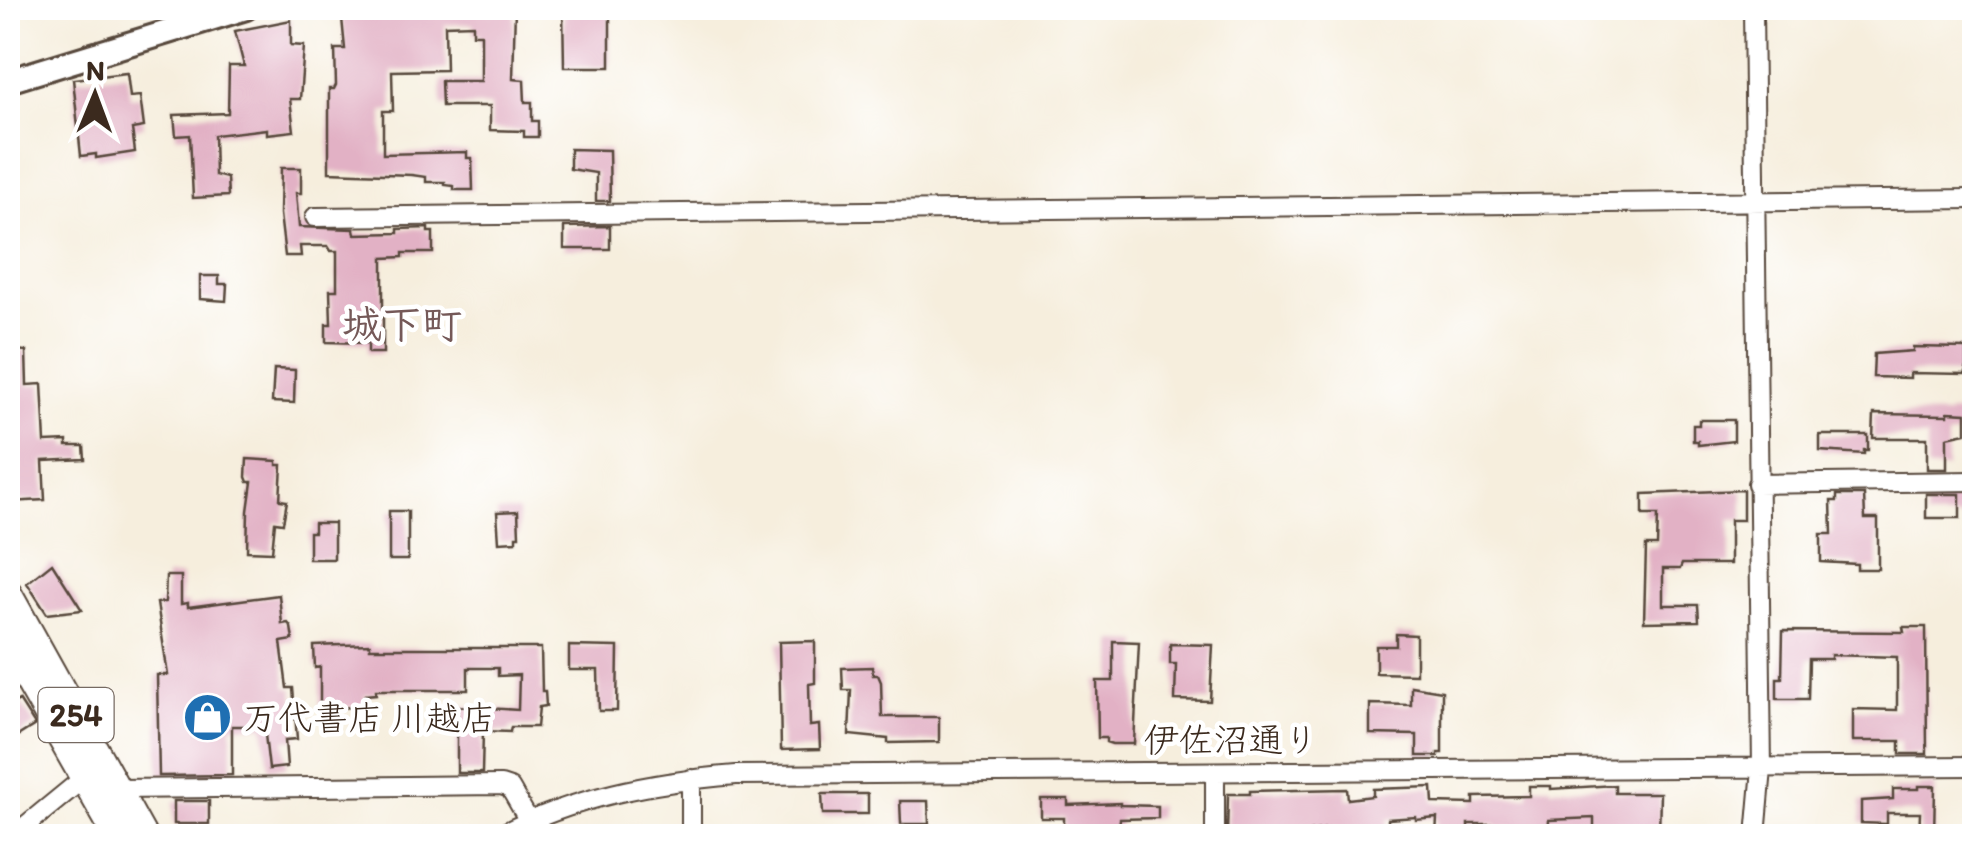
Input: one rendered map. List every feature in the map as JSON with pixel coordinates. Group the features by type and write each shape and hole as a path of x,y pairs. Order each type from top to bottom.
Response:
{"highway":[{"name":"254","path":"8,595 142,836"},
{"name":"254","path":"8,642 118,836"}],"main road":[{"path":"8,81 246,8"}],"street":[{"path":"1752,8 1762,768 1756,836"},
{"path":"315,217 1974,198"},
{"path":"1757,484 1974,481"},
{"name":"伊佐沼通り","path":"498,836 562,807 644,785 736,775 1974,766"},
{"path":"1215,773 1215,836"},
{"path":"20,833 86,778"},
{"path":"691,779 692,836"},
{"path":"117,789 501,785 510,788 529,821"}],"building":[{"path":"341,8 515,8 513,79 524,80 525,102 532,102 532,121 538,121 538,137 524,137 524,131 490,130 490,106 442,106 441,81 481,81 481,34 473,34 473,24 445,25 446,70 392,71 393,111 383,111 383,154 467,152 467,158 472,158 473,190 454,190 445,182 426,182 426,177 412,175 329,172 329,89 336,85 335,49 345,49"},
{"path":"563,8 610,13 610,67 564,67"},
{"path":"291,20 291,45 304,46 300,99 290,99 294,131 267,134 267,129 214,135 215,175 227,178 228,196 193,198 190,135 176,136 174,115 228,113 229,66 244,66 235,31"},
{"path":"127,73 130,97 140,96 144,127 132,129 135,152 96,158 96,154 81,156 73,79"},
{"path":"570,149 609,150 610,201 596,201 596,173 570,169"},
{"path":"281,168 301,168 301,193 296,193 299,227 354,229 355,234 428,228 428,232 433,232 433,253 383,258 383,353 368,353 368,343 326,342 326,324 331,324 330,290 337,290 337,251 328,246 300,246 301,256 285,256 280,214"},
{"path":"610,226 610,249 564,249 564,227"},
{"path":"200,276 219,276 219,284 227,284 226,301 200,299"},
{"path":"1913,347 1966,348 1966,374 1873,377 1874,354 1913,351"},
{"path":"8,349 26,351 27,385 42,384 45,442 67,441 67,446 84,446 85,459 43,461 45,500 8,502"},
{"path":"274,369 295,370 294,403 272,402"},
{"path":"1966,413 1966,433 1947,437 1947,469 1927,469 1927,438 1873,438 1874,414"},
{"path":"1699,420 1734,420 1734,441 1698,445 1698,441 1693,441 1693,425 1699,425"},
{"path":"1820,435 1868,435 1868,450 1864,454 1820,451"},
{"path":"247,459 277,461 277,465 282,465 280,500 287,501 283,523 275,522 272,552 247,551 252,482 246,477"},
{"path":"1743,490 1743,520 1730,520 1730,564 1682,564 1680,569 1663,569 1663,605 1698,605 1699,621 1644,622 1646,546 1657,546 1658,515 1643,515 1643,494"},
{"path":"1926,494 1960,494 1960,518 1926,518"},
{"path":"1837,495 1864,495 1865,519 1878,519 1878,569 1821,562 1821,534 1832,534 1831,501 1837,501"},
{"path":"389,511 408,511 408,560 389,560"},
{"path":"518,511 516,541 499,542 497,512"},
{"path":"314,523 334,523 334,559 309,559 309,532 314,532"},
{"path":"52,563 82,610 47,614 27,583"},
{"path":"166,576 181,576 181,604 188,603 188,607 279,595 282,624 291,627 293,640 281,642 287,688 293,688 297,739 285,740 287,767 269,769 264,726 232,726 232,775 159,776 157,675 168,675 157,603 165,602"},
{"path":"1903,627 1926,627 1927,754 1900,754 1900,741 1853,741 1853,709 1897,710 1897,657 1831,655 1831,659 1809,659 1808,699 1777,699 1777,678 1782,678 1783,631 1904,632"},
{"path":"1396,634 1416,635 1416,674 1376,673 1376,646 1396,646"},
{"path":"815,641 815,683 809,684 810,726 819,725 820,749 781,750 779,642"},
{"path":"1113,641 1139,642 1134,744 1112,744 1106,738 1098,738 1097,681 1113,681"},
{"path":"370,644 370,648 541,648 546,706 539,707 537,727 483,731 482,773 457,773 457,706 518,710 519,675 498,676 498,668 468,668 468,690 376,690 376,694 365,695 366,707 320,708 320,667 315,668 314,646"},
{"path":"1170,644 1213,645 1210,701 1175,700 1176,664 1170,664"},
{"path":"569,646 618,647 617,711 599,711 598,670 569,670"},
{"path":"872,667 873,675 878,675 881,682 882,717 939,717 939,742 888,743 888,739 849,735 851,690 843,690 842,668"},
{"path":"1411,686 1442,691 1442,753 1438,756 1417,756 1417,735 1370,734 1370,704 1411,705"},
{"path":"19,700 35,725 8,742 8,707"},
{"path":"1615,785 1615,793 1660,793 1659,836 1594,836 1594,818 1549,820 1548,836 1526,836 1526,827 1468,824 1468,836 1436,836 1437,818 1416,817 1388,819 1388,836 1361,836 1361,827 1337,827 1303,832 1303,836 1227,836 1228,794 1250,791 1347,789 1348,799 1373,796 1373,789 1432,787 1433,803 1474,804 1474,797 1529,796 1529,786 1551,789"},
{"path":"1935,786 1934,836 1919,836 1920,813 1887,813 1887,824 1861,823 1861,801 1893,799 1893,789"},
{"path":"822,794 868,794 868,814 823,814"},
{"path":"1041,799 1068,799 1068,805 1158,806 1158,818 1120,819 1118,833 1064,836 1064,818 1041,818"},
{"path":"174,801 209,801 209,824 174,824"},
{"path":"900,801 928,801 929,824 901,824"}],"place":[{"name":"万代書店 川越店","path":"208,718"}],"district":[{"name":"城下町","path":"402,324"}]}
